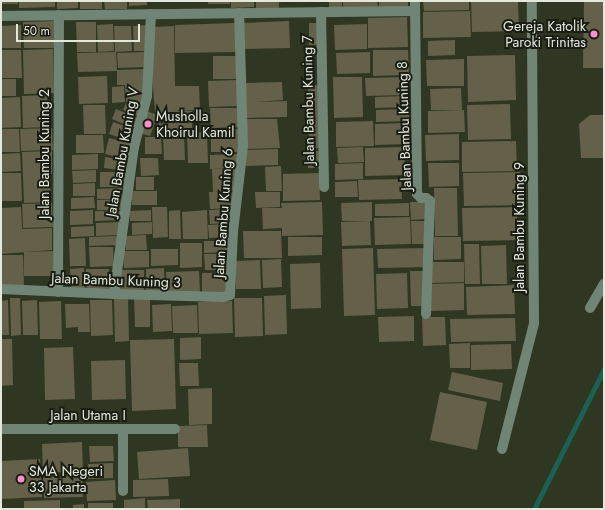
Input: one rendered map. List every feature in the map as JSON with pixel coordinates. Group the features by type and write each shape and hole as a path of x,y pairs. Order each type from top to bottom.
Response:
{"street":[{"name":"Jalan Bambu Kuning 9","path":"502,449 534,323 532,1"},
{"path":"1,16 321,12 415,6"},
{"name":"Jalan Bambu Kuning 8","path":"415,6 417,194 421,198 426,198 430,201 426,314"},
{"name":"Jalan Bambu Kuning 7","path":"321,12 324,187"},
{"name":"Jalan Bambu Kuning 6","path":"230,295 233,232 243,145 239,13"},
{"name":"Jalan Bambu Kuning V","path":"114,294 134,148 147,96 151,14"},
{"name":"Jalan Bambu Kuning 2","path":"58,292 59,16"},
{"path":"590,308 604,284"},
{"name":"Jalan Bambu Kuning 3","path":"1,289 223,297 230,295"},
{"name":"Jalan Utama I","path":"1,428 174,429"},
{"path":"123,429 124,491"}],"building":[{"path":"1,1 18,1 18,4 1,4"},
{"path":"19,1 55,1 55,7 19,8"},
{"path":"57,1 78,1 78,8 57,9"},
{"path":"80,1 102,1 102,9 80,9"},
{"path":"104,1 127,1 127,9 105,9"},
{"path":"129,1 147,1 147,5 129,6"},
{"path":"208,1 230,1 230,4 208,4"},
{"path":"231,1 254,1 254,7 231,8"},
{"path":"256,1 279,1 279,9 256,10"},
{"path":"329,1 342,1 342,8 329,8"},
{"path":"343,1 377,1 378,7 343,8"},
{"path":"379,1 408,1 408,8 379,9"},
{"path":"423,1 469,1 469,10 424,11"},
{"path":"471,1 518,1 519,31 472,32"},
{"name":"Gereja Katolik Paroki Trinitas","path":"584,1 604,1 604,68 583,68"},
{"path":"470,11 471,37 423,38 423,12"},
{"path":"407,17 408,47 368,48 368,18"},
{"path":"55,21 54,48 24,48 23,22"},
{"path":"289,21 290,48 243,49 242,23"},
{"path":"76,22 96,22 96,52 77,52"},
{"path":"235,23 236,52 175,53 175,25"},
{"path":"309,23 320,23 321,45 309,45"},
{"path":"113,24 114,51 98,52 97,25"},
{"path":"367,24 367,49 335,50 334,25"},
{"path":"21,25 21,48 1,48 1,26"},
{"path":"146,25 147,51 134,51 133,26"},
{"path":"114,26 131,26 132,51 115,52"},
{"path":"174,26 175,86 199,86 200,110 170,111 192,111 192,130 159,131 158,112 155,112 153,87 152,27"},
{"path":"455,40 455,55 428,56 428,41"},
{"path":"53,49 54,93 24,94 23,50"},
{"path":"1,50 21,50 22,78 1,78"},
{"path":"373,50 408,50 409,75 373,76"},
{"path":"116,52 117,70 144,69 144,102 126,102 125,85 117,85 117,71 78,72 77,53"},
{"path":"144,52 145,67 118,68 117,53"},
{"path":"370,52 370,73 337,74 336,53"},
{"path":"515,55 516,100 468,102 467,56"},
{"path":"213,56 236,56 236,79 213,79"},
{"path":"464,59 464,86 427,86 426,60"},
{"path":"107,76 108,103 79,104 78,77"},
{"path":"333,77 362,77 363,117 334,118"},
{"path":"406,77 407,95 366,96 365,78"},
{"path":"1,79 16,79 16,96 1,96"},
{"path":"238,80 239,106 209,107 208,81"},
{"path":"282,82 283,100 255,102 287,101 287,117 247,118 245,83"},
{"path":"319,85 320,148 309,149 308,86"},
{"path":"124,86 125,102 112,103 112,87"},
{"path":"461,88 462,110 431,110 430,89"},
{"path":"47,95 48,127 23,128 22,96"},
{"path":"405,96 405,107 375,108 375,97"},
{"path":"20,97 21,127 1,128 1,98"},
{"path":"126,103 143,110 140,117 123,110"},
{"path":"510,104 511,139 468,140 467,105"},
{"path":"83,105 105,105 106,134 84,134"},
{"path":"210,108 240,108 240,127 211,128"},
{"path":"116,109 140,119 136,129 112,119"},
{"path":"409,109 409,121 376,122 376,110"},
{"path":"464,110 465,132 428,133 428,111"},
{"name":"Musholla Khoirul Kamil","path":"146,111 158,115 150,136 139,133"},
{"path":"590,115 604,115 604,158 581,158 579,124"},
{"path":"246,119 277,119 280,148 246,149"},
{"path":"373,121 374,146 336,147 336,122"},
{"path":"113,122 134,129 130,141 109,134"},
{"path":"407,123 408,144 375,145 375,124"},
{"path":"52,128 53,150 21,151 20,129"},
{"path":"1,129 19,129 20,152 1,152"},
{"path":"240,129 241,152 211,152 211,130"},
{"path":"207,132 208,163 188,163 187,133"},
{"path":"184,133 185,160 164,160 163,134"},
{"path":"459,134 459,160 426,161 425,135"},
{"path":"76,135 103,135 104,153 76,153"},
{"path":"145,137 161,137 162,154 145,154"},
{"path":"109,138 134,144 131,160 105,154"},
{"path":"516,141 517,171 462,172 462,142"},
{"path":"363,147 364,162 338,163 337,148"},
{"path":"404,147 405,175 365,176 365,148"},
{"path":"278,149 278,165 246,166 246,150"},
{"path":"52,151 52,174 41,175 50,175 51,202 24,203 22,152"},
{"path":"307,151 319,151 320,168 308,168"},
{"path":"20,153 21,171 1,172 1,154"},
{"path":"98,154 98,169 72,170 72,155"},
{"path":"238,154 238,168 210,169 210,155"},
{"path":"105,157 130,161 128,171 104,168"},
{"path":"140,158 158,158 159,175 141,176"},
{"path":"363,163 363,179 335,180 335,164"},
{"path":"428,163 459,163 459,186 429,187"},
{"path":"281,166 282,191 266,191 265,167"},
{"path":"212,169 236,169 237,191 213,192"},
{"path":"96,170 96,182 73,183 72,171"},
{"path":"100,172 126,172 126,187 100,187"},
{"path":"520,172 520,205 464,206 463,173"},
{"path":"1,173 21,173 22,201 1,201"},
{"path":"319,173 320,200 283,201 283,174"},
{"path":"136,177 154,177 154,190 136,190"},
{"path":"401,179 402,199 359,200 358,180"},
{"path":"357,181 358,197 335,197 335,182"},
{"path":"95,183 95,196 73,196 73,184"},
{"path":"122,188 122,199 97,199 97,189"},
{"path":"434,188 457,188 458,236 435,236"},
{"path":"132,191 157,191 157,205 132,205"},
{"path":"209,192 234,192 234,208 210,209"},
{"path":"255,192 280,192 280,207 256,208"},
{"path":"94,197 95,208 71,209 71,198"},
{"path":"124,199 125,210 97,210 97,200"},
{"path":"322,202 323,235 282,236 282,228 263,229 262,208 282,208 281,203"},
{"path":"372,202 372,221 342,221 341,203"},
{"path":"410,202 428,202 428,219 411,220"},
{"path":"52,203 53,227 23,228 22,204"},
{"path":"409,203 409,216 375,216 375,204"},
{"path":"21,207 22,229 52,228 52,250 1,254 1,208"},
{"path":"152,207 167,207 168,237 153,238"},
{"path":"517,207 518,240 463,241 462,208"},
{"path":"231,209 231,223 210,224 209,210"},
{"path":"93,210 93,224 70,225 70,211"},
{"path":"151,210 151,221 130,221 130,211"},
{"path":"180,210 181,239 169,239 169,211"},
{"path":"207,210 208,239 183,239 182,212"},
{"path":"95,211 121,211 122,220 95,221"},
{"path":"410,217 411,244 375,245 374,218"},
{"path":"370,221 371,245 342,246 341,222"},
{"path":"411,221 429,221 428,244 412,244"},
{"path":"120,222 120,235 96,236 96,223"},
{"path":"152,222 152,234 132,235 132,223"},
{"path":"228,224 228,237 209,238 208,225"},
{"path":"94,226 94,236 71,237 71,227"},
{"path":"243,231 281,231 282,258 244,258"},
{"path":"146,235 147,250 126,250 125,236"},
{"path":"118,236 118,245 89,246 89,237"},
{"path":"288,237 322,237 322,255 288,256"},
{"path":"434,237 461,237 461,259 434,260"},
{"path":"85,238 86,266 70,266 69,239"},
{"path":"204,241 228,241 228,252 204,253"},
{"path":"180,243 202,243 202,267 180,268"},
{"path":"464,244 479,244 480,284 465,284"},
{"path":"506,245 507,284 482,284 481,246"},
{"path":"89,247 113,247 114,266 90,267"},
{"path":"373,248 375,315 344,316 342,249"},
{"path":"425,248 426,267 378,268 377,249"},
{"path":"151,249 178,249 178,265 151,266"},
{"path":"53,251 53,276 24,276 24,252"},
{"path":"123,251 149,251 149,267 124,268"},
{"path":"204,254 229,254 229,270 205,270"},
{"path":"1,255 23,255 24,285 1,286"},
{"path":"281,259 282,287 263,288 262,260"},
{"path":"260,260 261,289 236,289 235,261"},
{"path":"432,262 464,262 464,282 432,283"},
{"path":"320,263 321,308 291,309 290,264"},
{"path":"84,268 85,291 71,291 70,269"},
{"path":"164,268 165,292 146,292 146,269"},
{"path":"86,269 109,269 110,291 87,291"},
{"path":"118,270 144,270 144,291 119,292"},
{"path":"199,271 200,292 167,293 166,272"},
{"path":"410,271 424,271 424,306 411,306"},
{"path":"202,273 227,273 228,294 202,295"},
{"path":"407,273 408,308 377,309 376,274"},
{"path":"464,283 464,310 430,311 430,284"},
{"path":"514,285 515,314 467,315 466,287"},
{"path":"286,295 287,334 265,335 264,296"},
{"path":"134,297 150,297 150,327 135,327"},
{"path":"10,298 20,298 21,335 11,336"},
{"path":"128,298 129,341 115,342 114,299"},
{"path":"234,298 262,298 263,336 235,337"},
{"path":"8,300 9,335 1,335 1,301"},
{"path":"37,300 38,335 23,335 22,301"},
{"path":"90,300 112,300 113,335 91,336"},
{"path":"61,301 62,339 40,339 39,302"},
{"path":"232,301 233,333 199,334 198,302"},
{"path":"65,304 89,304 90,332 78,332 78,327 66,328"},
{"path":"171,304 172,331 153,332 152,305"},
{"path":"197,305 198,333 173,333 172,306"},
{"path":"414,316 414,341 379,342 378,317"},
{"path":"422,317 445,317 446,345 423,346"},
{"path":"515,318 516,341 451,342 450,319"},
{"path":"201,337 201,359 180,360 180,338"},
{"path":"1,339 12,339 13,385 1,386"},
{"path":"174,339 176,409 132,411 130,340"},
{"path":"470,343 470,368 450,368 449,344"},
{"path":"511,344 512,369 471,370 471,345"},
{"path":"73,347 75,399 45,400 44,348"},
{"path":"125,360 126,399 92,400 91,361"},
{"path":"179,363 198,363 199,386 180,386"},
{"path":"452,372 503,383 500,401 448,390"},
{"path":"212,388 212,424 189,425 188,389"},
{"path":"440,392 487,402 477,450 430,440"},
{"path":"207,425 208,447 178,447 178,426"},
{"path":"82,442 83,471 43,473 42,444"},
{"path":"89,446 113,446 114,461 90,462"},
{"path":"188,448 190,476 139,479 137,452"},
{"name":"SMA Negeri 33 Jakarta","path":"40,459 42,497 1,499 1,461"},
{"path":"113,463 113,478 88,479 88,464"},
{"path":"82,476 83,497 44,498 43,477"},
{"path":"168,479 169,496 133,497 133,480"},
{"path":"115,480 116,500 87,501 86,482"},
{"path":"145,498 145,509 124,509 124,500"},
{"path":"180,499 180,509 148,509 147,500"},
{"path":"60,500 60,509 24,509 24,501"},
{"path":"88,503 113,503 113,509 88,509"},
{"path":"84,504 84,509 73,509 73,505"}],"waterway":[{"path":"534,509 604,369"}],"place":[{"name":"Gereja Katolik Paroki Trinitas","path":"594,34"},
{"name":"Musholla Khoirul Kamil","path":"148,124"},
{"name":"SMA Negeri 33 Jakarta","path":"21,479"}]}
